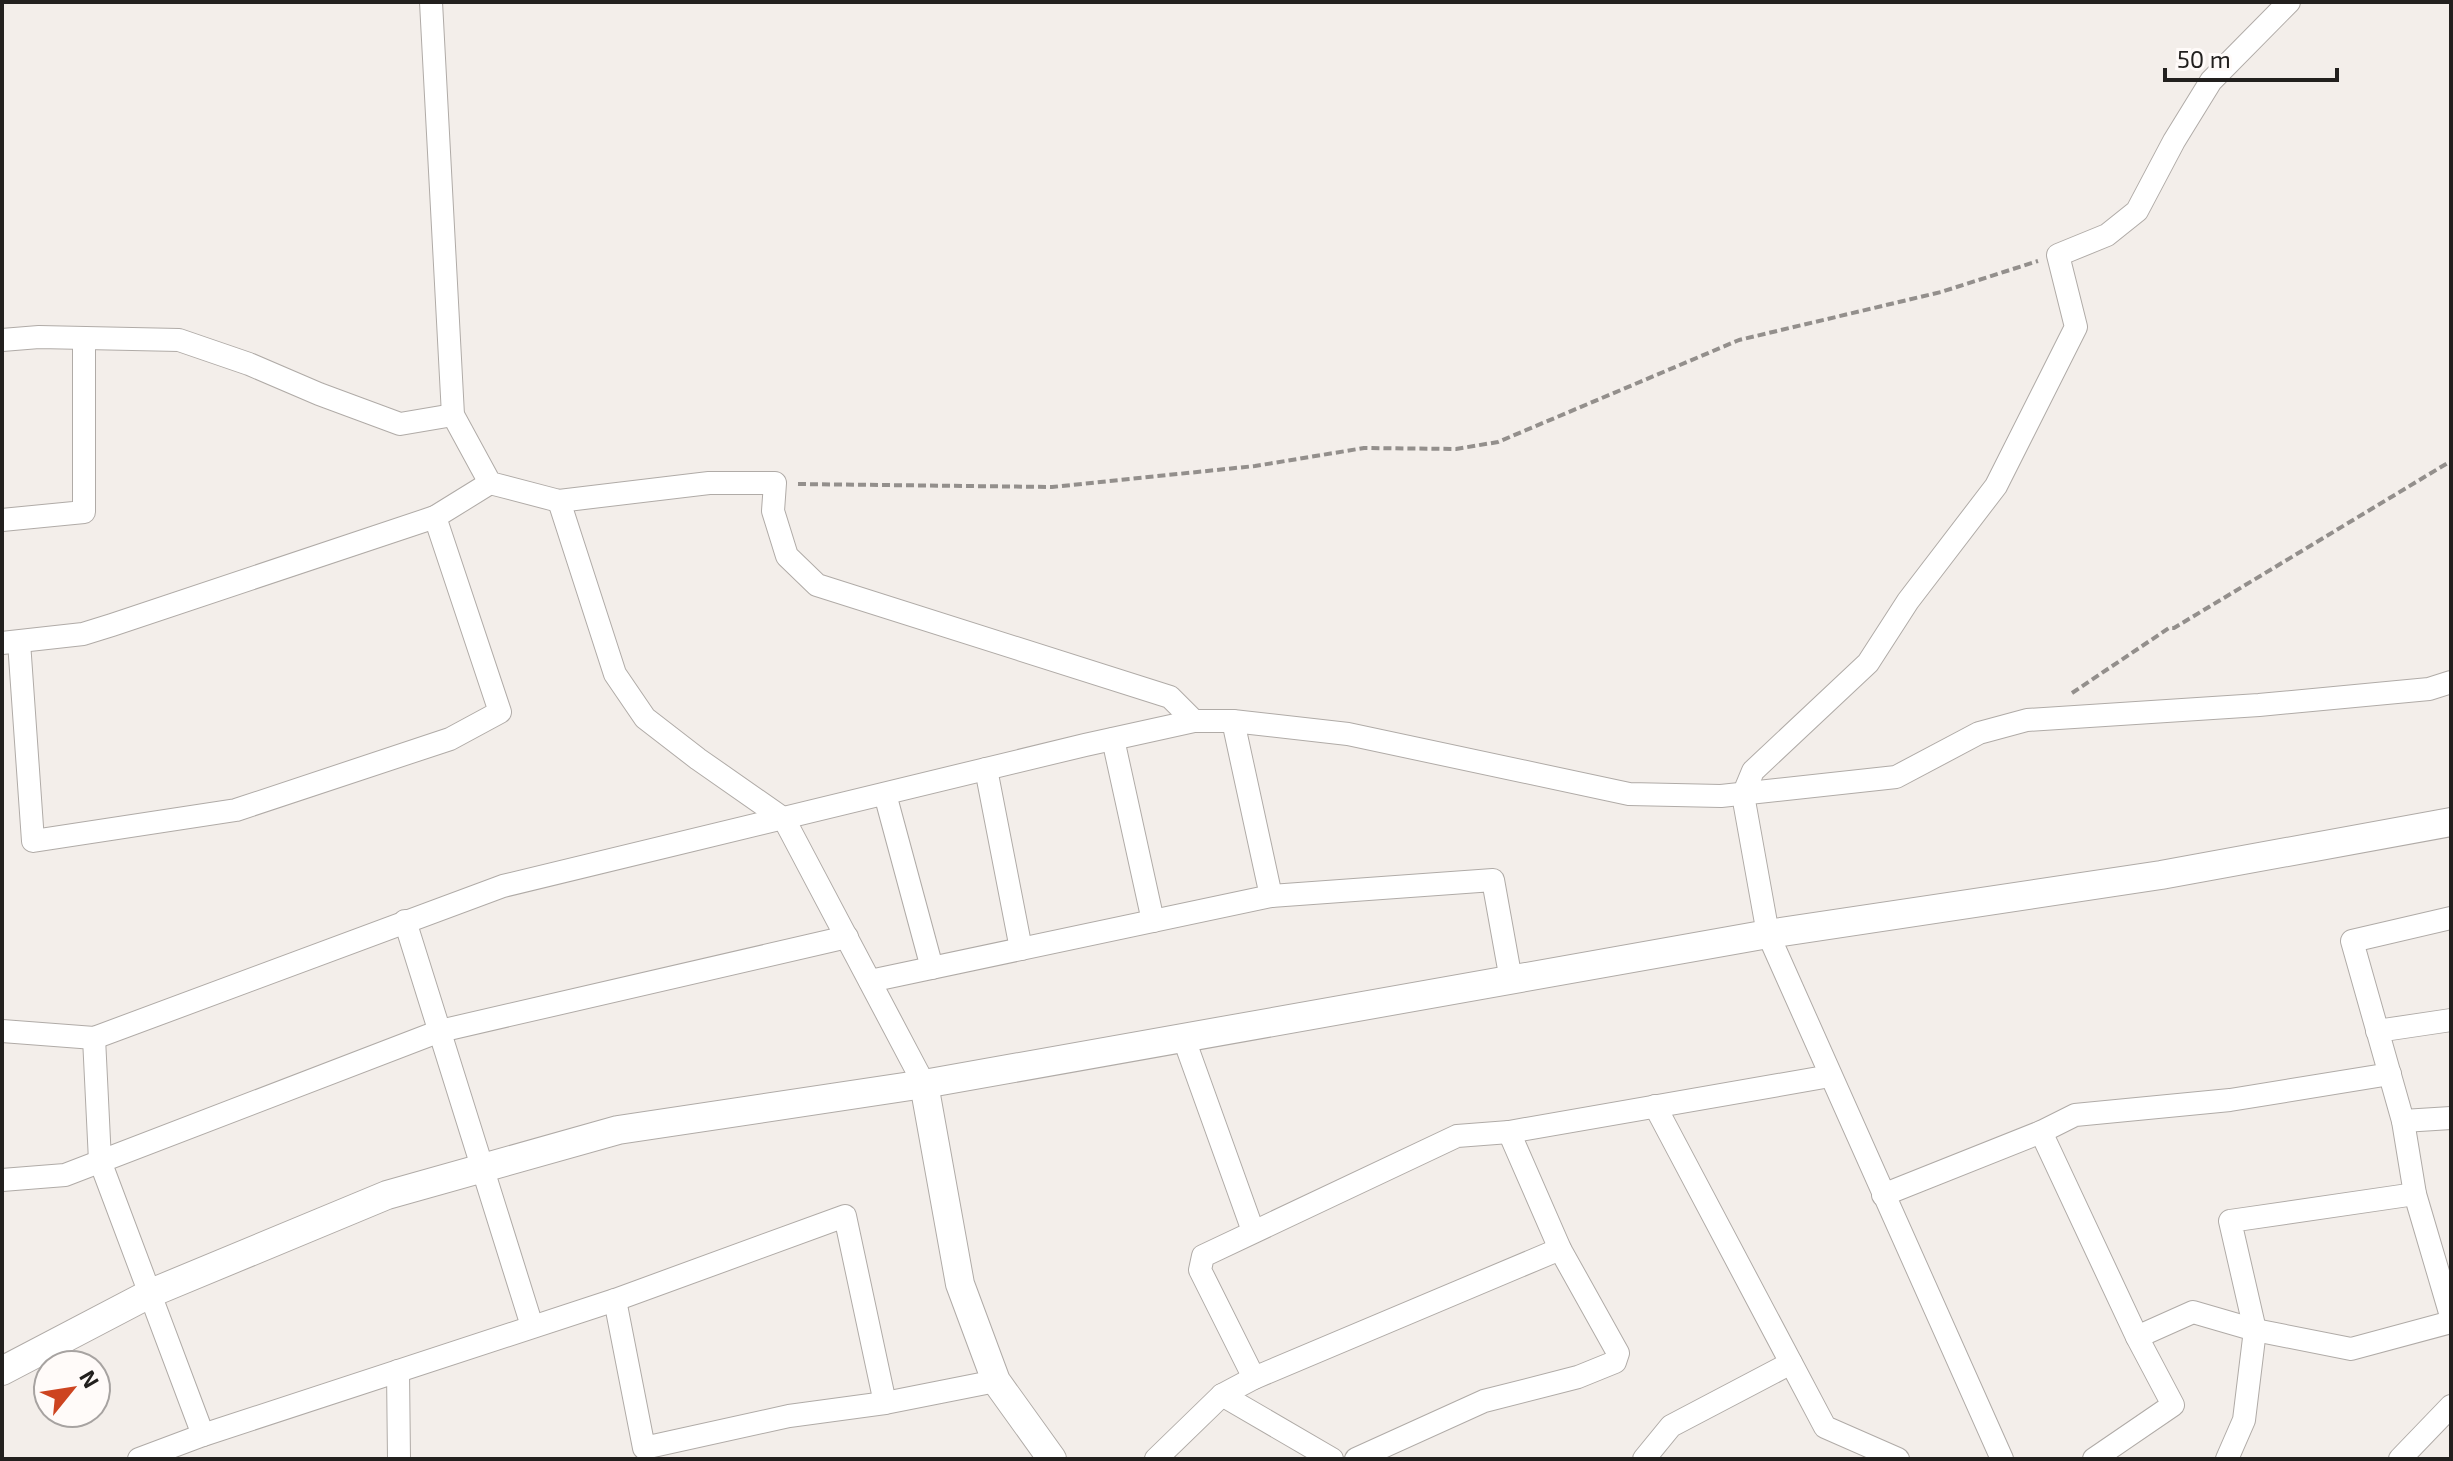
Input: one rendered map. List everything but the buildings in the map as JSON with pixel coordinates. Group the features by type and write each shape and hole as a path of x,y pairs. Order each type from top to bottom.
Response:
{"street":[{"path":"431,2 453,415 490,483"},
{"path":"2002,1459 1768,934 1743,795 1753,771 1868,663 1908,601 1996,486 2076,327 2058,255 2107,235 2137,211 2174,141 2211,81 2289,2"},
{"path":"2,340 39,337 179,340 249,364 400,424 453,415"},
{"path":"2,520 84,512 84,338"},
{"path":"435,517 500,712 450,739 236,810 33,841 10,642 83,634 435,517 490,483 559,501 709,483 775,483 773,511 787,556 817,585 1170,697 1194,721"},
{"path":"559,501 615,674 645,718 784,819 924,1084 960,1284 996,1381 1052,1459"},
{"path":"2,1031 94,1038 503,886 1194,721 1233,721 1348,734 1629,794 1743,795 1896,777 1979,733 2027,720 2259,705 2429,689 2451,682"},
{"path":"1233,721 1271,896"},
{"path":"1113,739 1153,921"},
{"path":"986,769 1021,949"},
{"path":"885,794 932,968"},
{"path":"2,1371 151,1293 387,1195 618,1130 924,1084 1768,934 2161,875 2451,822"},
{"path":"870,981 1271,896 1493,880 1511,980"},
{"path":"2137,1337 2193,1312 2255,1330 2351,1349 2451,1319 2415,1194 2403,1121 2352,941 2451,918"},
{"path":"405,921 532,1326"},
{"path":"2,1180 65,1175 440,1031 847,937"},
{"path":"2377,1031 2451,1020"},
{"path":"94,1038 100,1161 203,1435"},
{"path":"1184,1039 1253,1231"},
{"path":"1883,1195 2041,1132 2075,1115 2230,1100 2390,1074"},
{"path":"1254,1378 1200,1270 1203,1256 1457,1136 1509,1132 1830,1076"},
{"path":"1655,1106 1825,1427 1898,1459"},
{"path":"2403,1121 2451,1118"},
{"path":"1356,1459 1484,1401 1578,1377 1615,1362 1618,1353 1560,1249 1509,1132"},
{"path":"2041,1132 2137,1337 2173,1405 2094,1459"},
{"path":"2227,1459 2244,1420 2255,1330 2230,1221 2415,1194"},
{"path":"139,1459 203,1435 615,1300 845,1216 885,1403"},
{"path":"1156,1459 1222,1395 1254,1378 1560,1249"},
{"path":"615,1300 644,1448 789,1416 885,1403 996,1381"},
{"path":"1644,1459 1671,1426 1791,1363"},
{"path":"398,1371 399,1459"},
{"path":"1222,1395 1332,1459"},
{"path":"2400,1459 2451,1406"}],"path":[{"path":"775,483 1052,487 1255,466 1364,448 1456,449 1498,442 1739,340 1941,292 2058,255"},
{"path":"2064,699 2169,628 2174,628 2451,461"}]}
